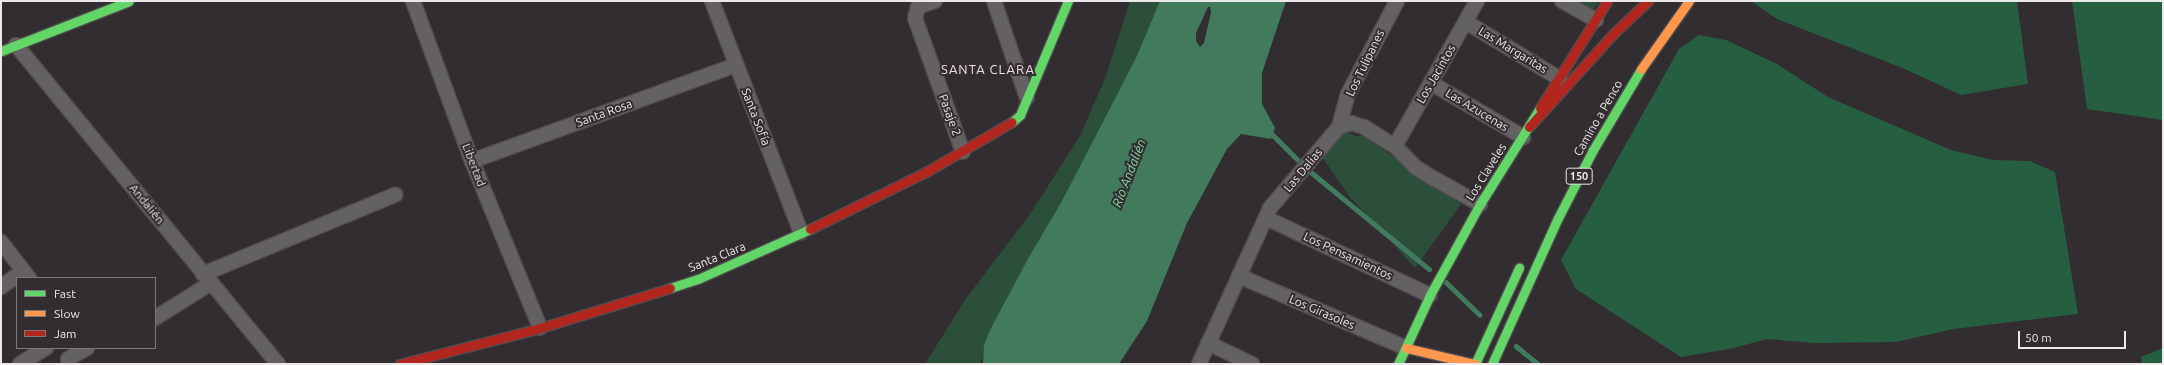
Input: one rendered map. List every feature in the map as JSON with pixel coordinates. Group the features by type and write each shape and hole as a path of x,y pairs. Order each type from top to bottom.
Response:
{"main road":[{"path":"1,51 129,1"},
{"path":"1027,98 1068,1"},
{"name":"Los Claveles","path":"1398,364 1430,295 1480,204 1560,79 1607,1"},
{"path":"1526,132 1613,34 1648,1"},
{"name":"Camino a Penco","path":"1492,364 1558,218 1593,150 1634,79 1689,1"},
{"name":"Santa Clara","path":"400,364 540,328 704,276 888,192 963,152 1007,127 1020,115 1027,98"},
{"path":"1406,348 1475,364 1523,258"}],"street":[{"name":"Libertad","path":"412,1 472,161 540,328"},
{"name":"Santa Sofía","path":"712,1 801,233"},
{"name":"Pasaje 2","path":"935,1 916,10 915,18 963,152"},
{"path":"994,1 1027,98"},
{"name":"Los Tulipanes","path":"1339,127 1348,94 1397,1"},
{"name":"Los Jacintos","path":"1395,146 1477,1"},
{"path":"1562,1 1596,20"},
{"name":"Las Margaritas","path":"1466,22 1560,79"},
{"name":"Andalién","path":"16,45 278,364"},
{"name":"Santa Rosa","path":"472,161 736,65"},
{"name":"Las Azucenas","path":"1431,83 1526,132"},
{"path":"1339,127 1351,123 1364,126 1395,146 1415,167 1430,177 1480,204"},
{"name":"Las Dalias","path":"1199,364 1270,208 1339,127"},
{"path":"156,317 207,278 395,195"},
{"name":"Los Pensamientos","path":"1266,218 1430,295"},
{"path":"1,242 26,274"},
{"name":"Los Girasoles","path":"1239,276 1406,348"},
{"path":"1,287 16,279"},
{"path":"1208,343 1252,364"},
{"path":"20,364 44,349"},
{"path":"67,357 85,349"}],"shaded area":[{"path":"1130,1 1166,1 1024,284 979,364 925,364 965,300 1030,214 1080,136 1106,76"},
{"path":"1575,1 1599,1 1593,11"},
{"path":"1751,1 2017,1 2028,84 1961,95 1905,69 1777,19"},
{"path":"2072,1 2163,1 2163,120 2087,109"},
{"path":"1699,35 1726,40 1777,64 1828,97 1951,150 1993,160 2030,161 2055,172 2078,314 1953,329 1896,342 1814,343 1767,339 1734,348 1681,357 1576,289 1561,260 1679,49"},
{"path":"1339,127 1355,136 1364,136 1461,204 1415,268 1349,196 1318,151"},
{"path":"2163,348 2163,364 2142,364 2141,357"}],"water":[{"name":"Río Andalién","path":"1160,1 1286,1 1262,73 1262,104 1275,128 1271,139 1241,134 1227,149 1187,223 1147,321 1119,364 983,364 984,345 991,328 1029,257 1062,201 1136,58","holes":["1208,7 1210,7 1211,12 1204,43 1200,47 1196,41 1196,33"]}],"waterway":[{"path":"1269,131 1297,159"},
{"path":"1311,172 1429,269"},
{"path":"1446,282 1480,315"},
{"path":"1516,346 1538,364"}],"traffic: fast":[{"path":"1,51 129,1"},
{"path":"1012,122 1020,115 1068,1"},
{"path":"1492,364 1558,218 1593,150 1641,69"},
{"path":"1398,364 1430,295 1480,204 1540,108"},
{"path":"670,288 698,279 810,229"},
{"path":"1475,364 1519,268"}],"traffic: slow":[{"path":"1641,69 1689,1"},
{"path":"1406,348 1475,364"}],"traffic: jam":[{"path":"1540,108 1607,1"},
{"path":"1529,127 1613,34 1648,1"},
{"path":"810,229 926,172 1012,122"},
{"path":"400,364 540,328 670,288"}],"district":[{"name":"SANTA CLARA","path":"988,69"}]}
